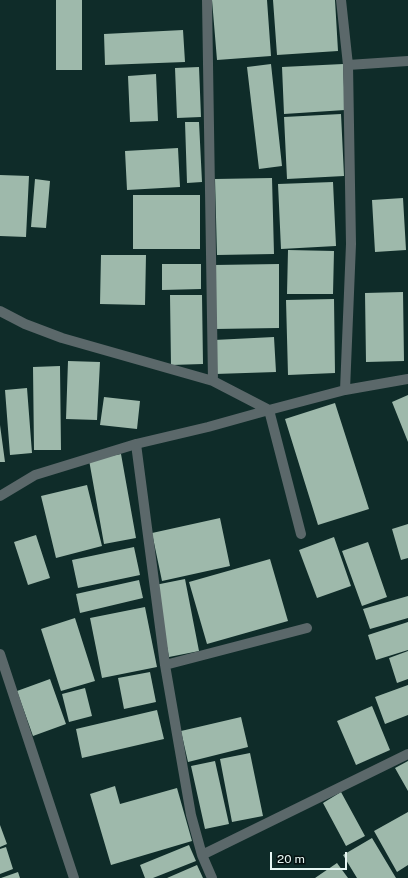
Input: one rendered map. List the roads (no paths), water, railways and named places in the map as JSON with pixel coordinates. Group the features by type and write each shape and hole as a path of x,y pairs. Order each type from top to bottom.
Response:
{"street":[{"path":"208,0 213,381"},
{"path":"341,0 348,65 351,244 345,390"},
{"path":"348,65 408,61"},
{"path":"0,311 25,324 62,338 213,381 269,410 301,534"},
{"path":"0,496 35,475 136,444 208,427 345,390 408,379"},
{"path":"136,444 165,665 191,814 202,855 212,878"},
{"path":"165,665 307,628"},
{"path":"0,654 74,878"},
{"path":"202,855 408,754"}]}
